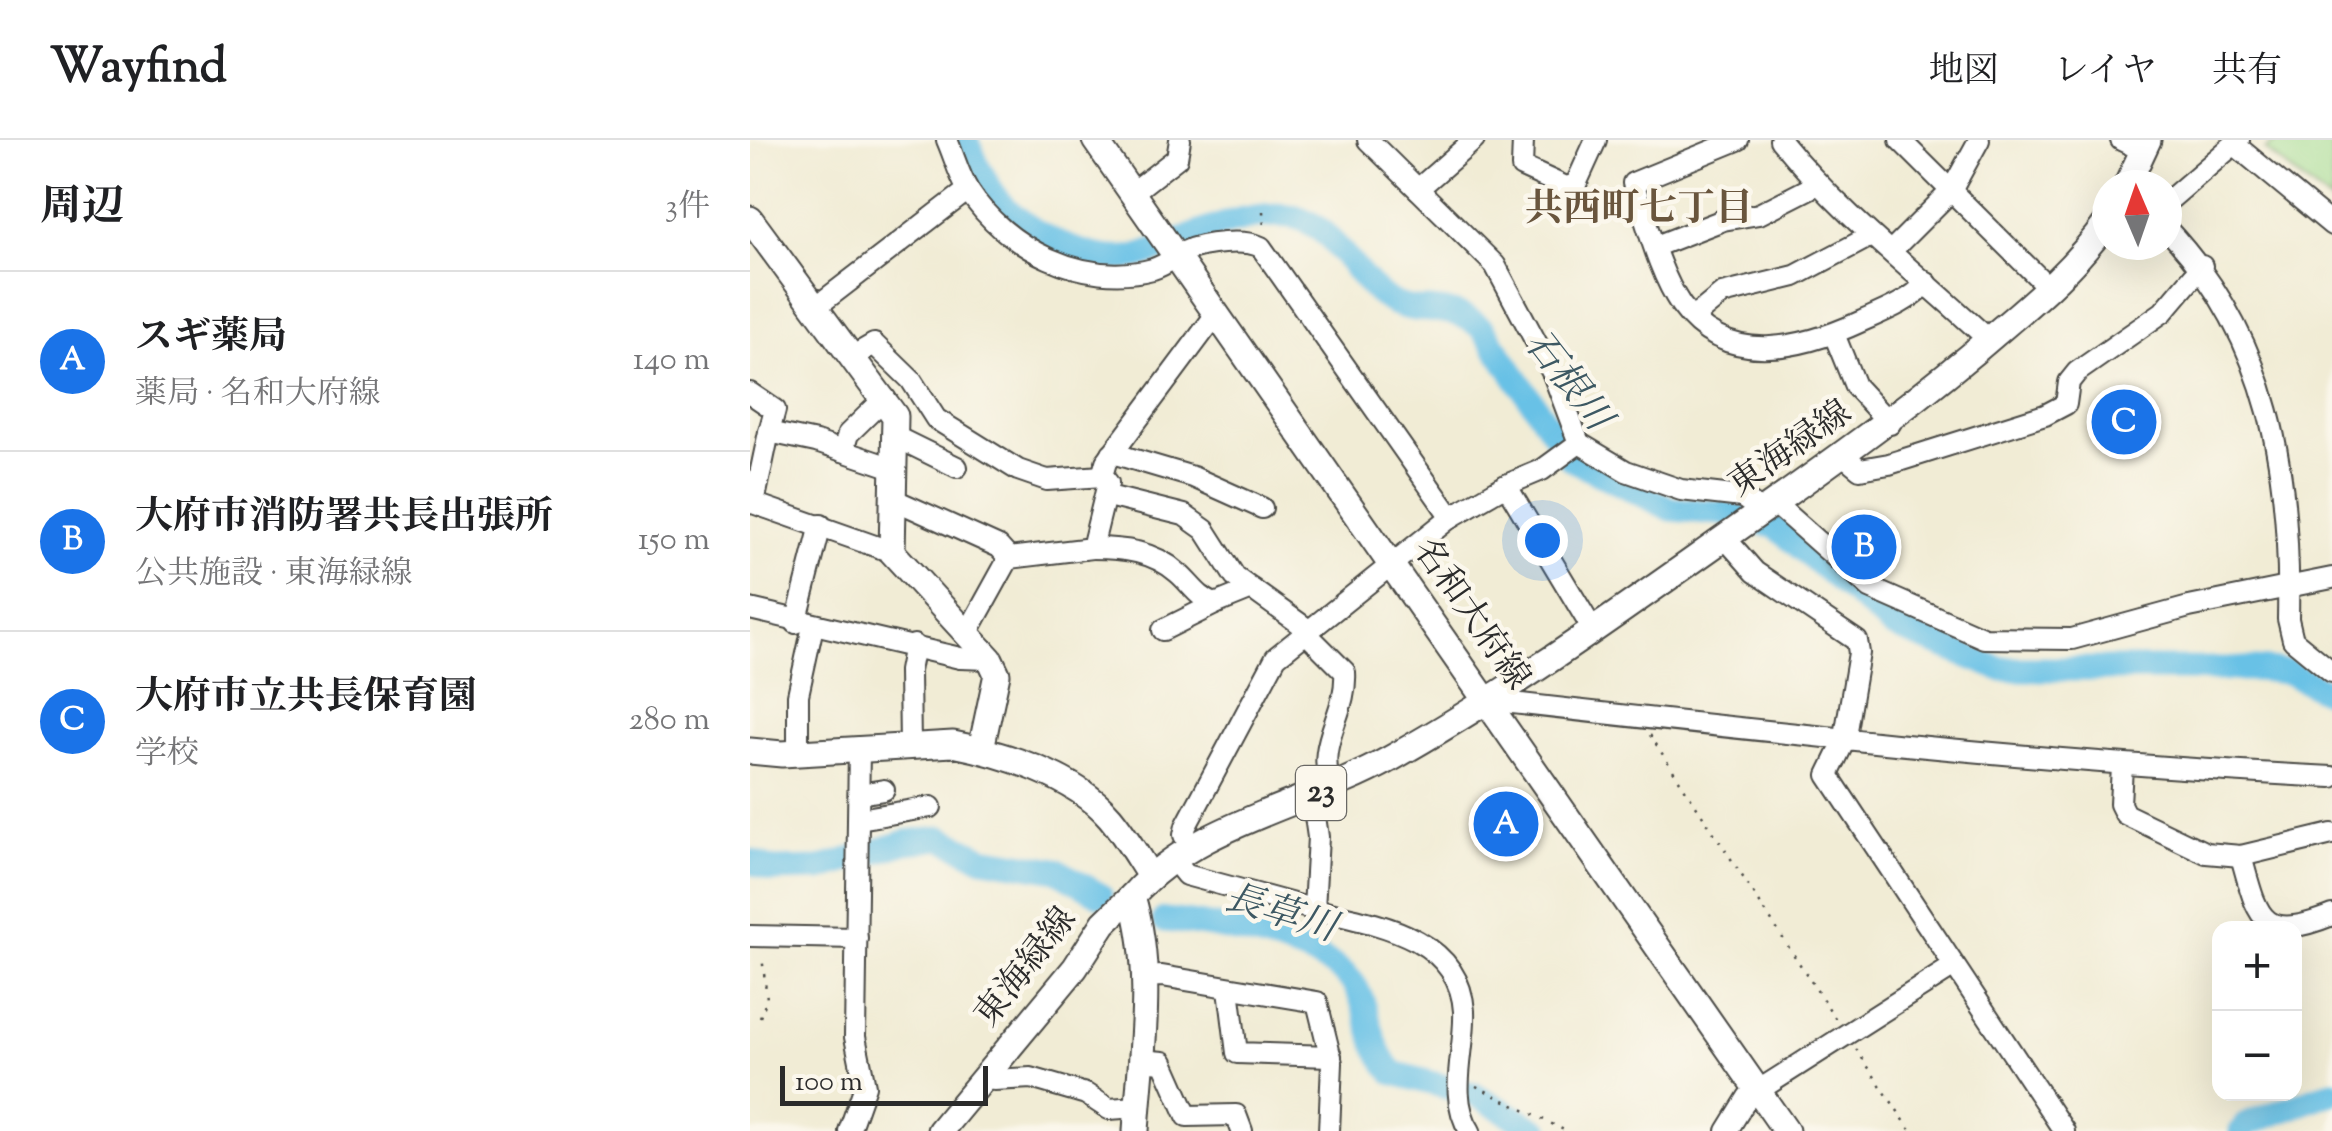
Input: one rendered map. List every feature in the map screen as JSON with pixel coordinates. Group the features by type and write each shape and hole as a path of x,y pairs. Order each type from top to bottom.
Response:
{"main road":[{"name":"名和大府線","path":"1095,140 1786,1131"},
{"path":"2131,170 2138,144"},
{"path":"750,218 855,355 893,417 896,469 892,552 990,659 997,674 981,749"},
{"name":"東海緑線","path":"1486,700 1890,424 2049,288 2092,243"},
{"name":"23","path":"1132,896 1150,876 1182,855 1388,760 1486,700"},
{"path":"750,750 798,752 954,744 981,749 1073,788 1108,814 1150,876"},
{"path":"1132,896 1144,946 1146,978 1137,1119"},
{"name":"東海緑線","path":"940,1131 1075,968 1104,924 1132,896"}],"street":[{"path":"948,140 968,190 1018,242 1048,260 1095,272 1130,273 1170,247 1186,251 1240,242 1261,247 1451,517"},
{"path":"1132,193 1177,158 1180,140"},
{"path":"1418,189 1474,140"},
{"path":"1523,140 1522,167 1566,188 1576,184 1596,140"},
{"path":"1738,140 1634,184 1680,302 1709,330 1749,347 1796,348 1911,299 1927,282"},
{"path":"1780,140 1816,185 1868,237 1892,250 1988,340"},
{"path":"1900,140 2049,288"},
{"path":"1892,250 1951,191 1979,140"},
{"path":"1372,141 1495,265 1553,374 1579,443 1626,471 1680,490 1742,497 1766,509 1870,588 1984,638 2072,639 2189,607 2332,578"},
{"path":"2182,189 2237,142 2332,225"},
{"path":"1656,246 1722,220 1759,214 1816,185"},
{"path":"817,306 968,190"},
{"path":"1694,317 1722,294 1795,276 1868,237"},
{"path":"2182,244 2223,296 2269,417 2288,513 2293,640 2332,672"},
{"path":"1844,456 1860,468 1888,464 2056,410 2066,404 2069,382 2077,372 2163,312 2202,266"},
{"path":"1092,548 1112,454 1217,313"},
{"path":"1834,334 1856,386 1890,424"},
{"path":"855,355 874,344 917,390 936,419 1018,470 1047,480 1105,486 1184,515 1204,530 1230,572 1308,633 1345,672 1345,688 1325,749 1314,909"},
{"path":"843,451 848,434 893,417 917,390"},
{"path":"750,393 775,410 752,503 892,552"},
{"path":"893,417 957,467"},
{"path":"769,432 896,469"},
{"path":"1470,1131 1460,1090 1464,1012 1454,972 1428,948 1376,922 1186,875 1184,835 1276,657 1451,517 1506,485 1542,470 1579,443"},
{"path":"1112,454 1193,477 1262,508"},
{"path":"1506,485 1593,630"},
{"path":"895,500 999,547 1010,558"},
{"path":"798,752 798,695 805,624 821,525"},
{"path":"1730,535 1754,572 1857,641 1860,653 1844,742 1828,774 2064,1131"},
{"path":"1010,558 1092,548 1149,555 1177,572 1199,596 1215,604"},
{"path":"967,634 1010,558"},
{"path":"1163,630 1252,590"},
{"path":"750,609 960,658 990,659"},
{"path":"910,746 909,671 914,645"},
{"path":"1486,700 1844,742 2122,766 2332,777"},
{"path":"849,1131 865,1086 855,1037 860,748"},
{"path":"2122,766 2120,804 2125,814 2206,853 2241,856 2332,834"},
{"path":"859,794 884,790"},
{"path":"859,818 931,806"},
{"path":"2241,856 2257,914 2270,924 2302,927 2332,915"},
{"path":"756,937 857,938"},
{"path":"1727,1131 1748,1098 1954,966"},
{"path":"1146,978 1162,976 1317,1002 1331,1056 1330,1131"},
{"path":"1229,989 1237,1053 1331,1056"},
{"path":"1140,1060 1164,1062 1187,1116 1236,1114 1242,1131"},
{"path":"988,1075 994,1080 1030,1078 1086,1094 1109,1109 1137,1119"}],"path":[{"path":"1263,211 1265,228"},
{"path":"1638,717 1911,1131"},
{"path":"756,937 767,999 760,1017"},
{"path":"1460,1090 1566,1131"}],"green space":[{"path":"2277,140 2332,140 2332,204 2265,150"}],"waterway":[{"name":"石根川","path":"966,140 989,186 1011,213 1045,236 1085,253 1125,258 1251,217 1289,216 1304,220 1329,238 1386,299 1410,308 1459,315 1484,330 1571,459 1671,509 1722,513 1776,527 1892,626 2000,669 2257,669 2287,672 2332,694"},
{"name":"長草川","path":"750,861 773,870 820,869 906,842 942,838 983,858 1057,870 1100,895"},
{"name":"長草川","path":"1164,920 1269,939 1324,960 1357,989 1380,1053 1394,1073 1476,1095 1539,1131"},
{"name":"石根川","path":"2241,1131 2246,1124 2332,1092"}],"place":[{"name":"大府市立共長保育園","path":"2124,422"},
{"name":"大府市消防署共長出張所","path":"1864,547"},
{"name":"スギ薬局","path":"1506,824"}],"district":[{"name":"共西町七丁目","path":"1639,211"}]}
